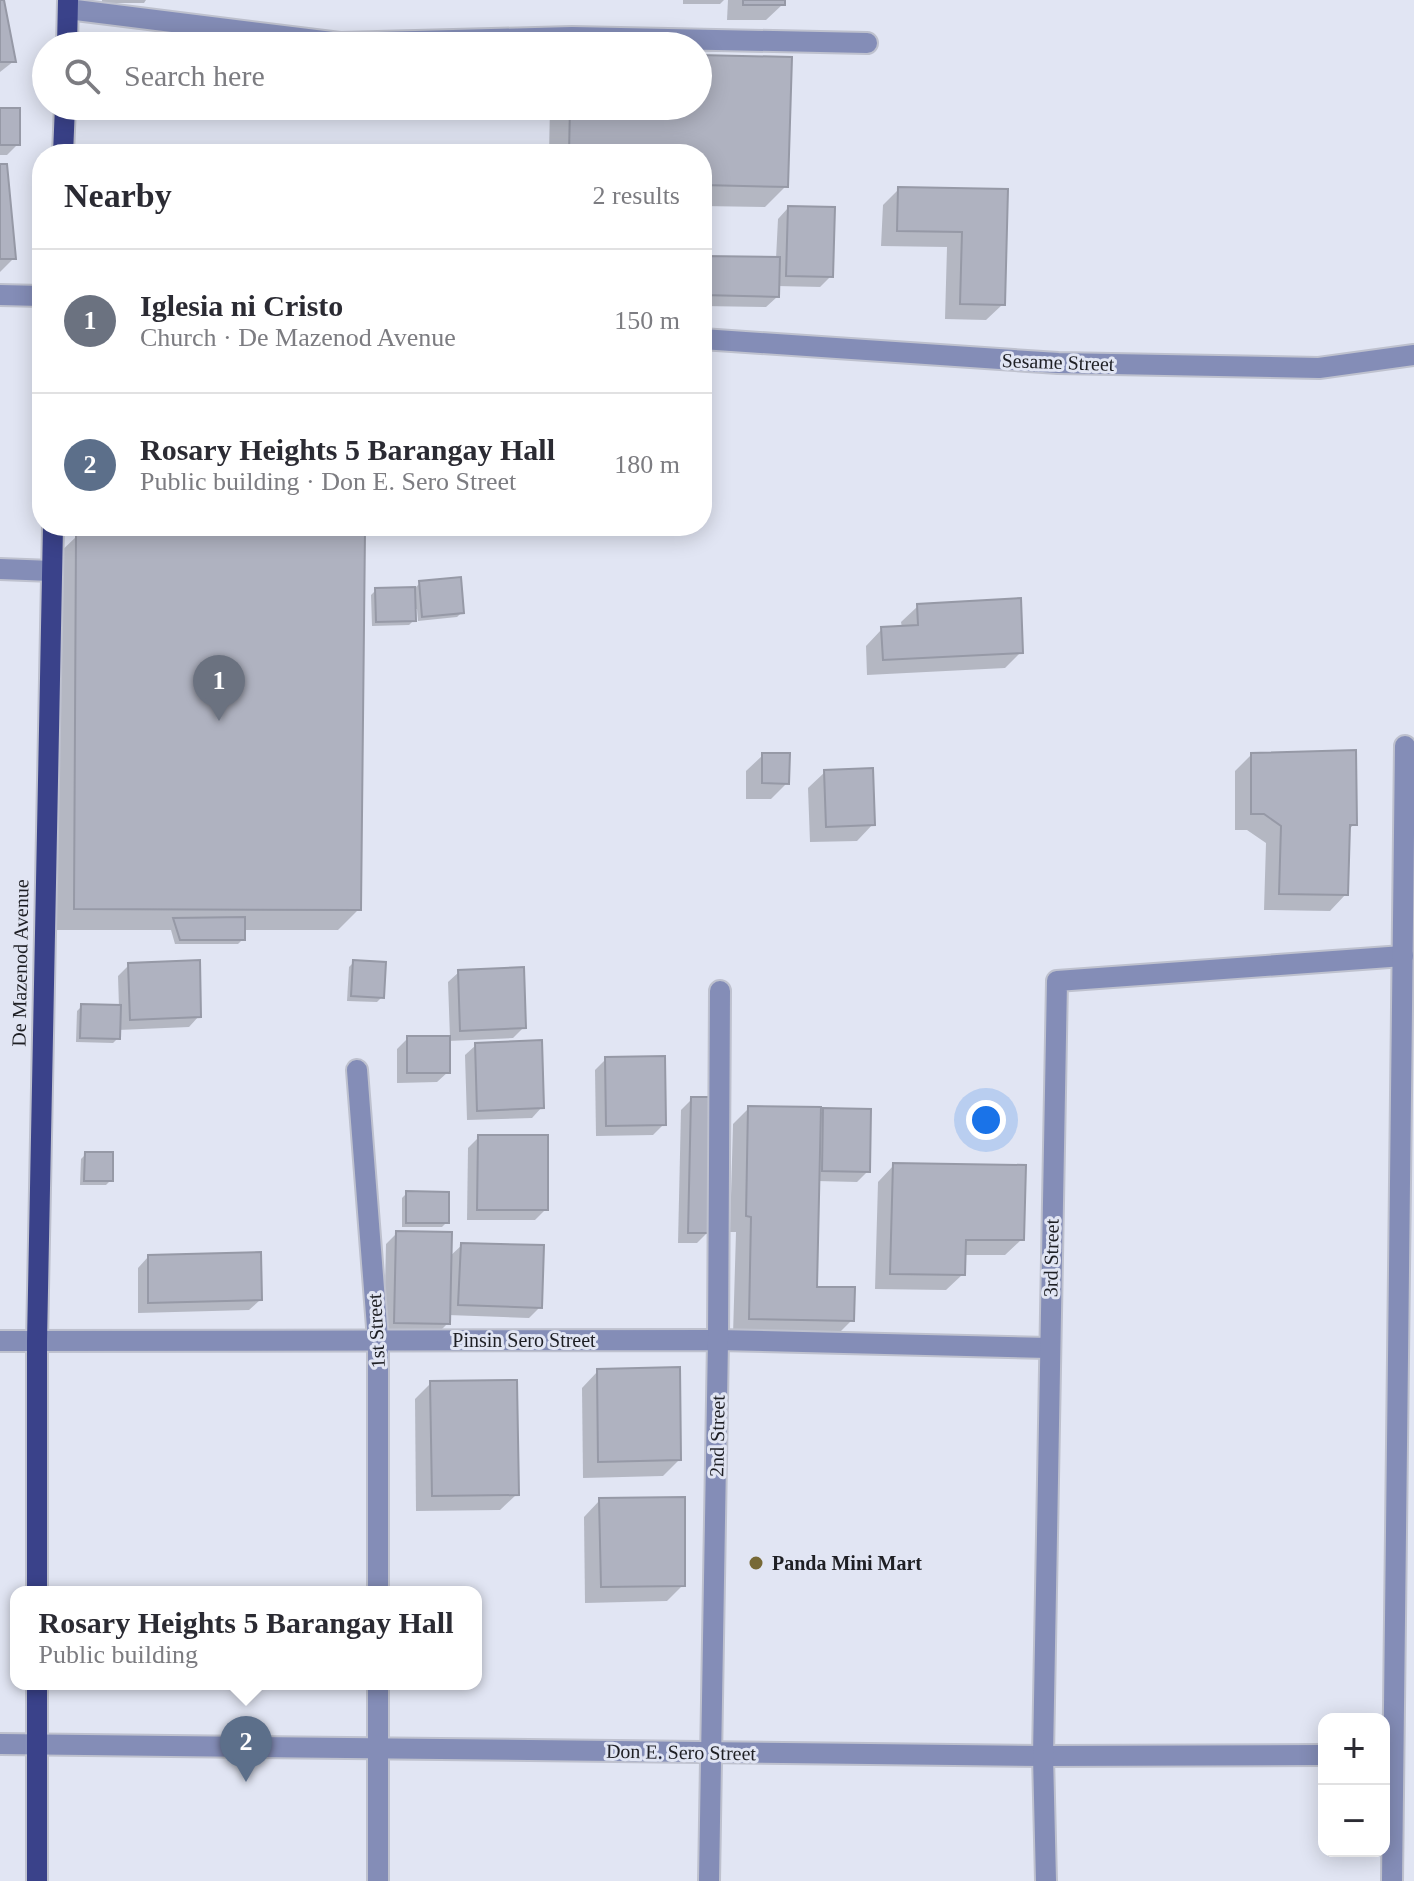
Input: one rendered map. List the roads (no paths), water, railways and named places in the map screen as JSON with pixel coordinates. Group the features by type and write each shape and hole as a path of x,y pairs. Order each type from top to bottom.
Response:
{"main road":[{"path":"67,32 68,4"},
{"path":"63,144 64,120"},
{"name":"De Mazenod Avenue","path":"37,1586 37,1341 53,536"},
{"path":"37,1690 37,1881"}],"street":[{"path":"68,4 263,32"},
{"path":"712,40 867,43"},
{"path":"0,295 32,296"},
{"name":"Sesame Street","path":"712,340 1058,363 1319,368 1414,355"},
{"path":"0,569 52,571"},
{"path":"1392,1881 1398,1755 1405,746"},
{"name":"3rd Street","path":"1046,1881 1043,1756 1057,981 1403,956"},
{"name":"2nd Street","path":"709,1881 720,991"},
{"name":"1st Street","path":"357,1070 378,1340 378,1586"},
{"name":"Pinsin Sero Street","path":"0,1341 718,1340 1049,1348"},
{"path":"378,1690 378,1881"},
{"name":"Don E. Sero Street","path":"0,1744 1043,1756 1318,1755"}],"place":[{"name":"Iglesia ni Cristo","path":"219,721"},
{"name":"Panda Mini Mart","path":"756,1563"},
{"name":"Rosary Heights 5 Barangay Hall","path":"246,1782"}]}
